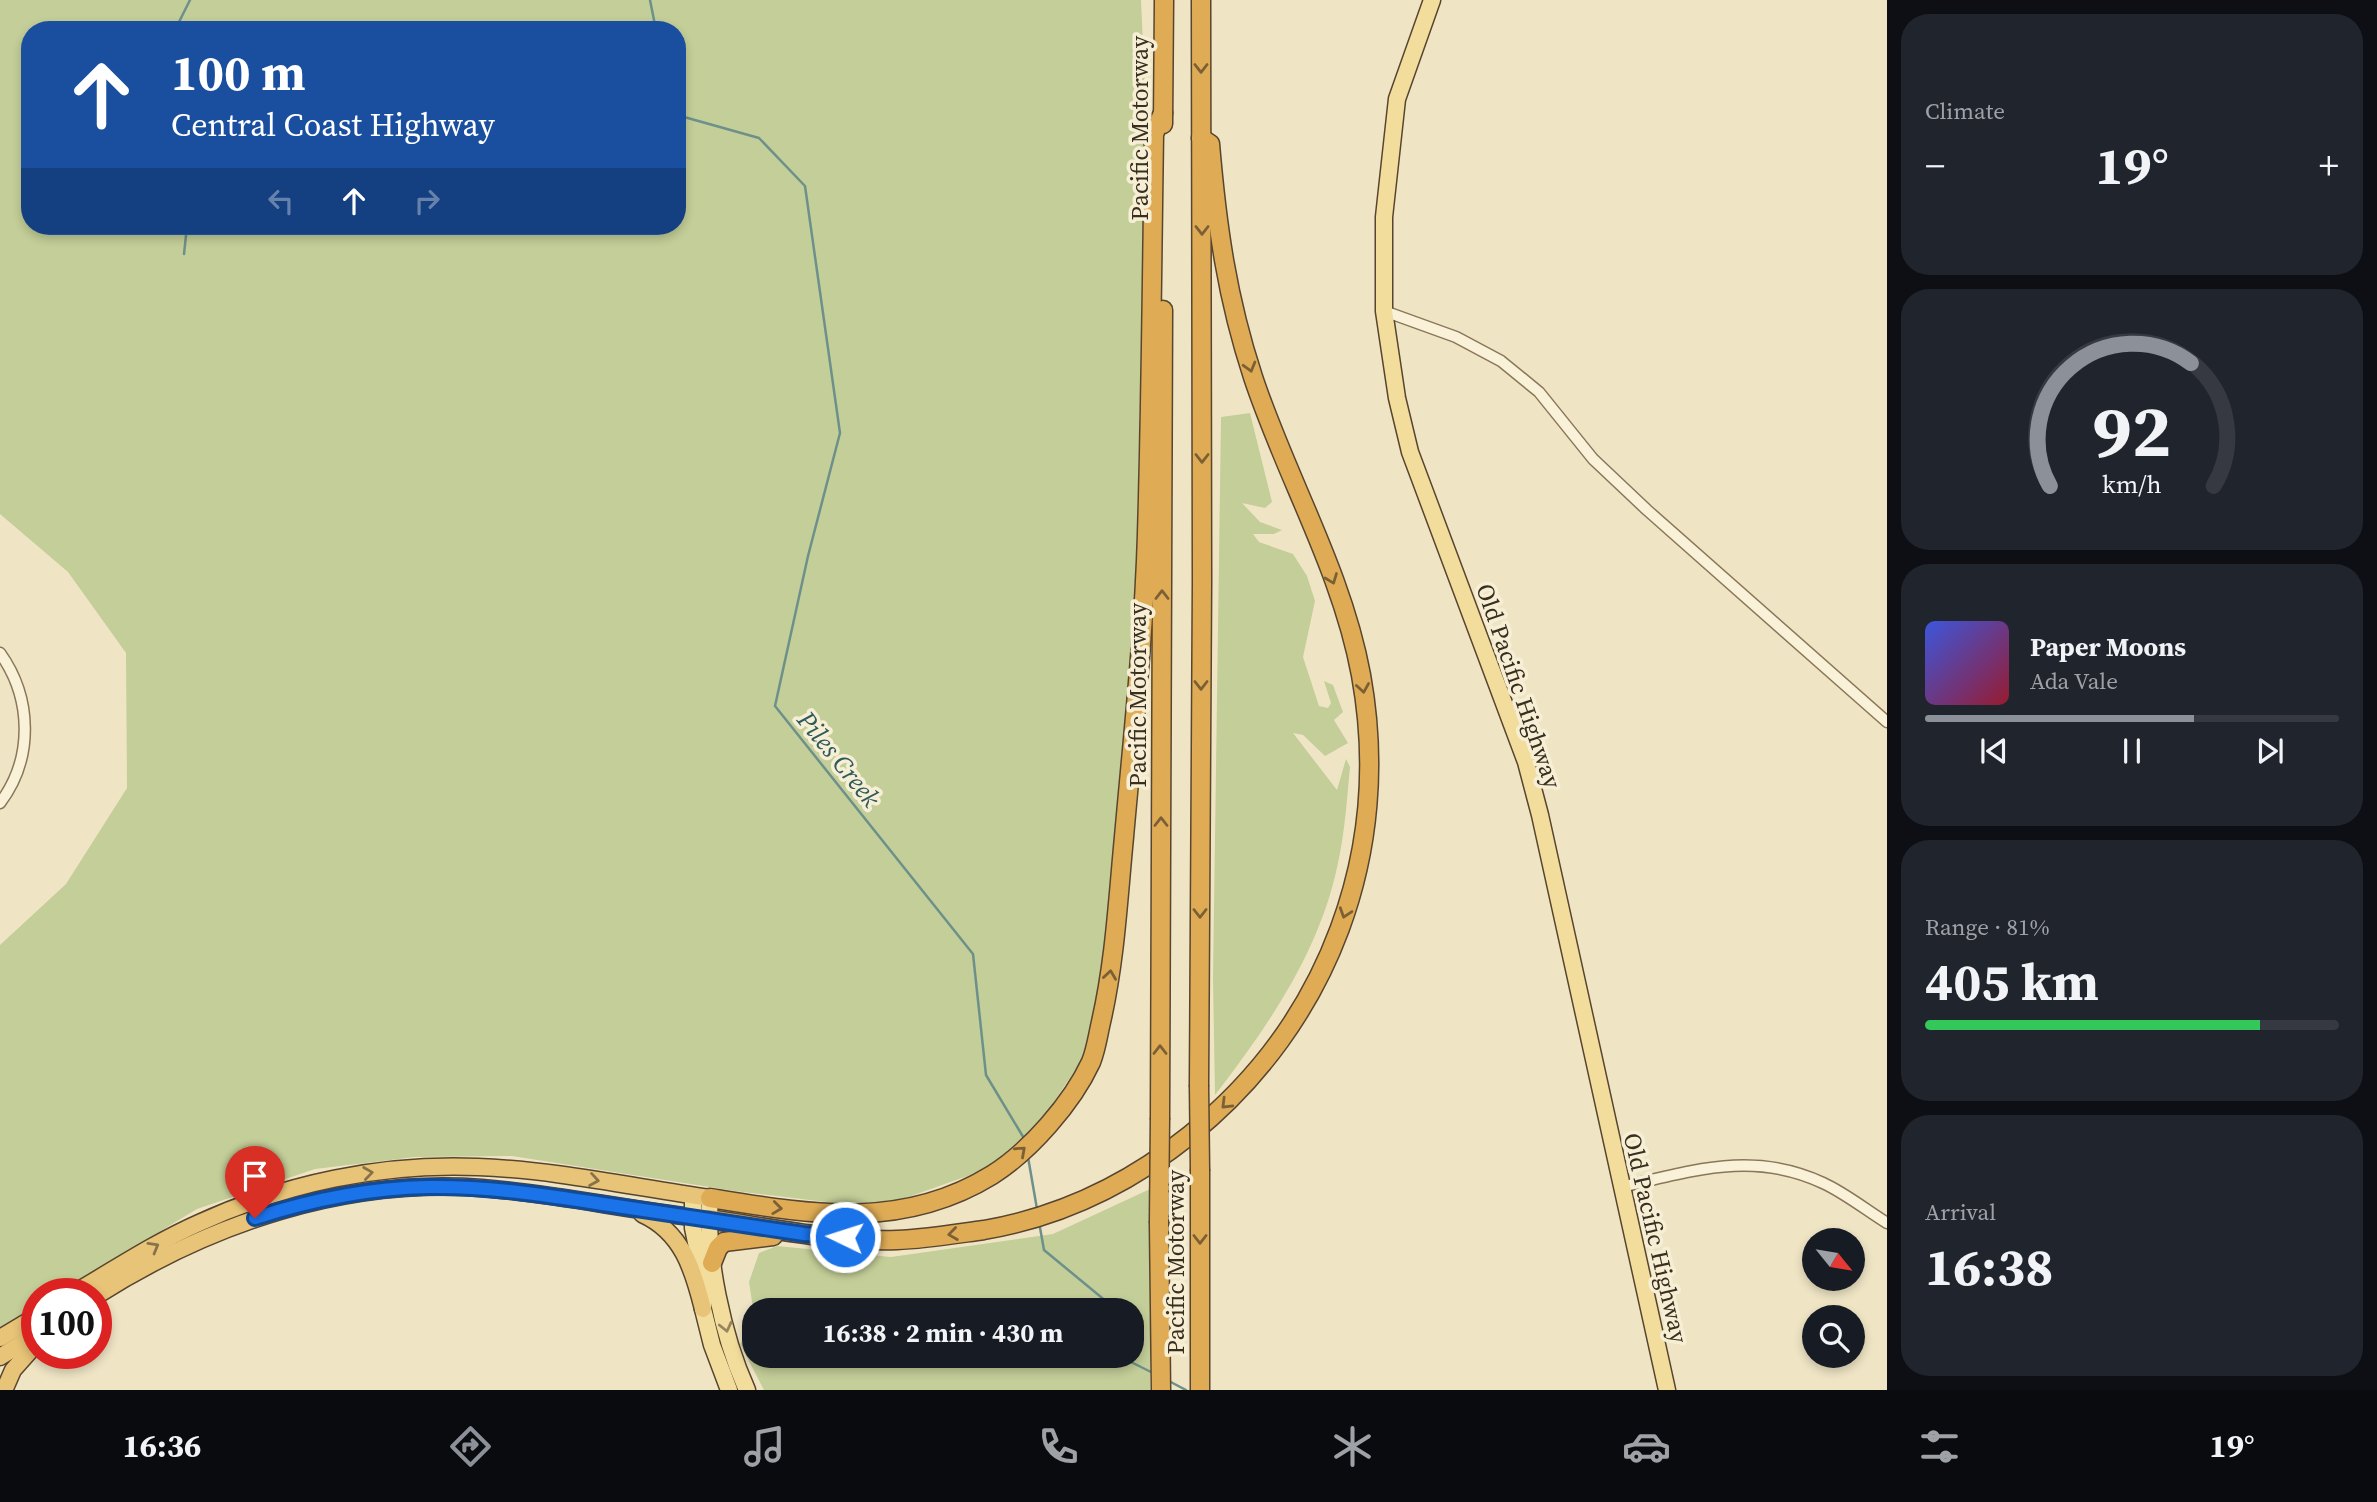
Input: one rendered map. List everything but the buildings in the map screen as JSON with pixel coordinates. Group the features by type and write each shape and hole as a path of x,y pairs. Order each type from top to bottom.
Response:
{"highway":[{"name":"Pacific Motorway","path":"1161,1390 1159,1223 1164,0"},
{"name":"Pacific Motorway","path":"1200,1390 1201,0"},
{"path":"100,1278 184,1230 230,1210 295,1188 351,1175 406,1168 479,1167 547,1173 775,1208 866,1215 894,1211 956,1194 993,1174 1048,1126 1072,1095 1092,1060 1111,979 1144,594 1154,134 1163,113"},
{"path":"112,1288 167,1255 233,1225 310,1203 359,1193 428,1187 478,1188 804,1234 896,1240 986,1230 1020,1222 1095,1196 1136,1174 1220,1110 1258,1071 1280,1044 1301,1009 1332,950 1348,905 1368,813 1368,731 1348,622 1254,380 1231,301 1217,225 1210,144 1201,138"},
{"path":"620,1206 650,1217 671,1233 682,1247 691,1266 703,1309"},
{"path":"712,1262 724,1242 804,1234"},
{"path":"0,1338 21,1326"},
{"path":"0,1357 21,1344"},
{"path":"5,1385 21,1361"}],"main road":[{"name":"Old Pacific Highway","path":"1432,0 1397,99 1384,217 1384,311 1397,398 1410,452 1526,762 1667,1390"},
{"path":"702,1197 700,1218 705,1286 703,1309 712,1345 729,1390"},
{"path":"700,1218 729,1343 747,1390"}],"street":[{"path":"1384,311 1456,337 1501,361 1539,392 1593,459 1638,502 1887,722"},
{"path":"0,653 10,667 21,694 25,734 22,757 8,793 0,803"},
{"path":"1621,1187 1720,1165 1763,1165 1822,1182 1887,1223"}],"green space":[{"path":"0,0 1141,0 1146,109 1135,626 1105,975 1084,1057 1041,1121 987,1169 900,1200 843,1204 735,1191 512,1156 415,1157 315,1169 197,1209 83,1278 21,1278 21,1315 0,1327 0,945 66,884 127,788 126,653 68,572 0,514"},
{"path":"1250,413 1272,502 1265,508 1242,503 1260,522 1282,530 1274,534 1253,534 1259,542 1293,554 1307,576 1315,601 1303,657 1319,706 1328,708 1331,703 1324,681 1333,685 1343,712 1334,720 1348,743 1325,756 1303,735 1293,733 1337,790 1346,759 1350,767 1340,851 1319,927 1273,1014 1215,1095 1213,978 1221,417"},
{"path":"1150,1189 1150,1390 764,1390 753,1368 1144,1368 1144,1298 751,1298 749,1282 759,1253 777,1246 891,1257 1053,1234"}],"waterway":[{"path":"180,21 190,0"},
{"name":"Piles Creek","path":"650,0 654,21"},
{"name":"Piles Creek","path":"686,118 759,138 805,186 840,433 808,556 775,706 973,954 986,1075 1025,1140"},
{"path":"184,254 186,235"},
{"name":"Piles Creek","path":"1028,1157 1037,1209"},
{"name":"Piles Creek","path":"1039,1222 1044,1250 1102,1298"},
{"name":"Piles Creek","path":"1143,1368 1155,1374"},
{"name":"Piles Creek","path":"1167,1380 1186,1390"}],"route":[{"path":"255,1218 359,1193 428,1187 478,1188 546,1195 804,1234 845,1237"}]}
